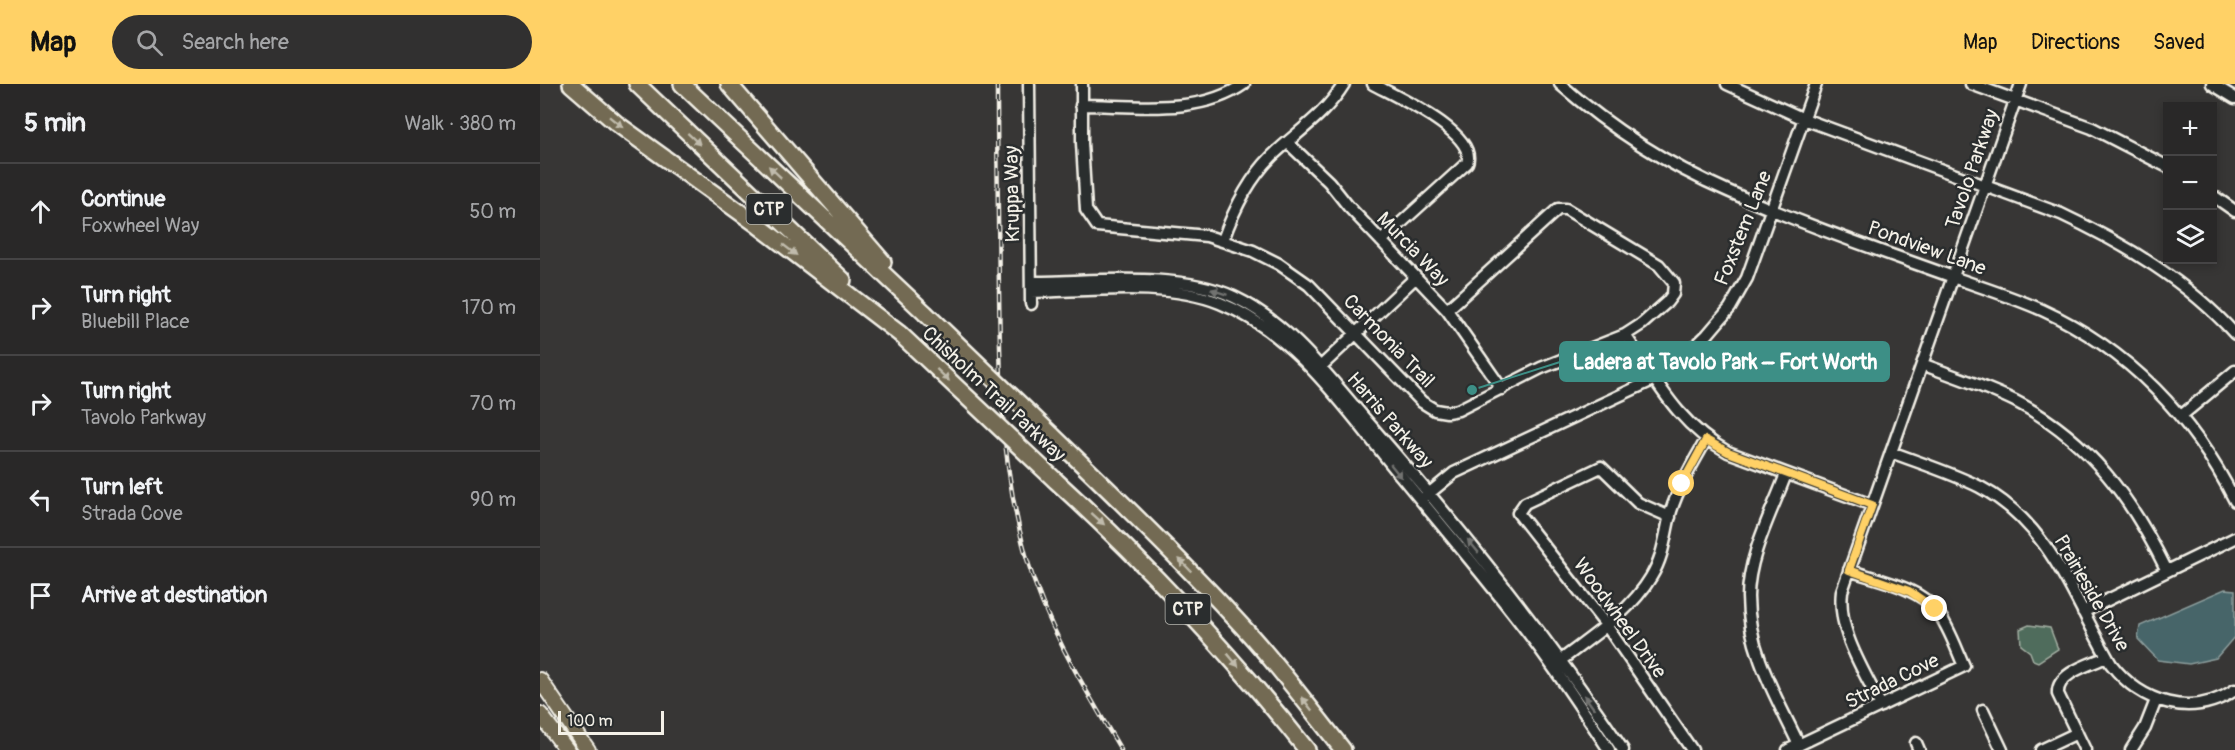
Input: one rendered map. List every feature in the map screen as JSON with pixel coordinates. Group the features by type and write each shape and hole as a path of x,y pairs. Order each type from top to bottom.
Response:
{"highway":[{"path":"571,84 624,129 759,226 900,334"},
{"name":"Chisholm Trail Parkway","path":"637,84 1117,536 1216,639 1307,750"},
{"name":"Chisholm Trail Parkway","path":"682,84 925,313 1169,549 1285,676 1343,750"},
{"path":"729,84 925,313"}],"main road":[{"path":"540,680 588,750"},
{"path":"540,714 567,750"}],"street":[{"name":"Kruppa Way","path":"1029,84 1031,304"},
{"path":"1082,84 1081,105 1189,105 1221,97 1245,84"},
{"path":"1223,240 1240,198 1272,156 1312,123 1344,84"},
{"path":"1373,84 1425,112 1452,131 1468,148 1470,156 1467,162 1381,241"},
{"name":"Pondview Lane","path":"1560,84 1634,139 1673,163 1726,190 2026,303 2082,331 2137,370 2181,416 2211,456 2235,501"},
{"path":"1727,84 1804,119 2061,214 2121,244 2180,283 2235,334"},
{"name":"Foxstem Lane","path":"1425,497 1454,473 1655,379 1681,360 1730,308 1747,278 1816,84"},
{"path":"1971,84 2092,128 2163,164"},
{"name":"Tavolo Parkway","path":"1881,706 1841,617 1842,591 2021,84"},
{"path":"2212,84 2235,98"},
{"name":"Carmonia Trail","path":"1081,105 1086,210 1092,221 1104,228 1192,233 1223,240 1262,255 1309,285 1357,332 1407,387 1435,410 1458,410 1541,368 1601,347 1625,335 1642,324 1667,302 1673,294 1674,283 1659,265 1566,209 1558,209 1447,310"},
{"name":"Murcia Way","path":"1287,143 1329,182 1415,278 1447,310 1502,389"},
{"path":"2217,198 2235,211"},
{"path":"1317,369 1415,278"},
{"name":"Harris Parkway","path":"1031,287 1145,291 1201,296 1250,317 1270,332 1317,369 1425,497 1623,750"},
{"path":"1625,335 1680,416 1706,440 1728,452 1872,505"},
{"path":"1922,364 2014,400 2071,438 2112,479 2132,506 2167,571"},
{"path":"2181,416 2235,371"},
{"path":"1556,664 1630,605 1652,577 1664,548 1670,517 1682,484 1706,440"},
{"name":"Prairieside Drive","path":"1891,452 1975,485 2008,507 2047,546 2107,657 2120,675 2143,694 2156,700 2181,705 2201,704 2235,690"},
{"name":"Woodwheel Drive","path":"1670,517 1638,503 1601,467 1525,503 1518,513 1606,625 1692,750"},
{"path":"1786,474 1755,558 1748,596 1750,627 1758,657 1799,745"},
{"path":"2083,612 2235,538"},
{"name":"Strada Cove","path":"1788,750 1964,666 1941,617 1927,601 1909,591 1849,570"},
{"path":"2085,750 2058,694 2059,684 2065,677 2107,657"},
{"name":"Harris Parkway","path":"1556,664 1609,750"},
{"path":"2131,750 2145,728 2156,700"},
{"path":"1983,710 2002,750"},
{"path":"2042,750 2077,733"}],"green space":[{"path":"2029,625 2050,628 2058,649 2038,662 2033,660 2030,652 2021,645 2020,629"}],"water":[{"path":"2225,589 2235,590 2235,636 2216,658 2189,664 2158,660 2138,639 2140,626"}],"railway":[{"path":"997,84 1000,358 1007,458 1018,525 1035,585 1056,634 1121,750"}],"place":[{"name":"Ladera at Tavolo Park – Fort Worth","path":"1472,390"}],"route":[{"path":"1682,484 1706,440 1728,452 1872,505 1849,570 1909,591 1927,601 1935,609"}]}
